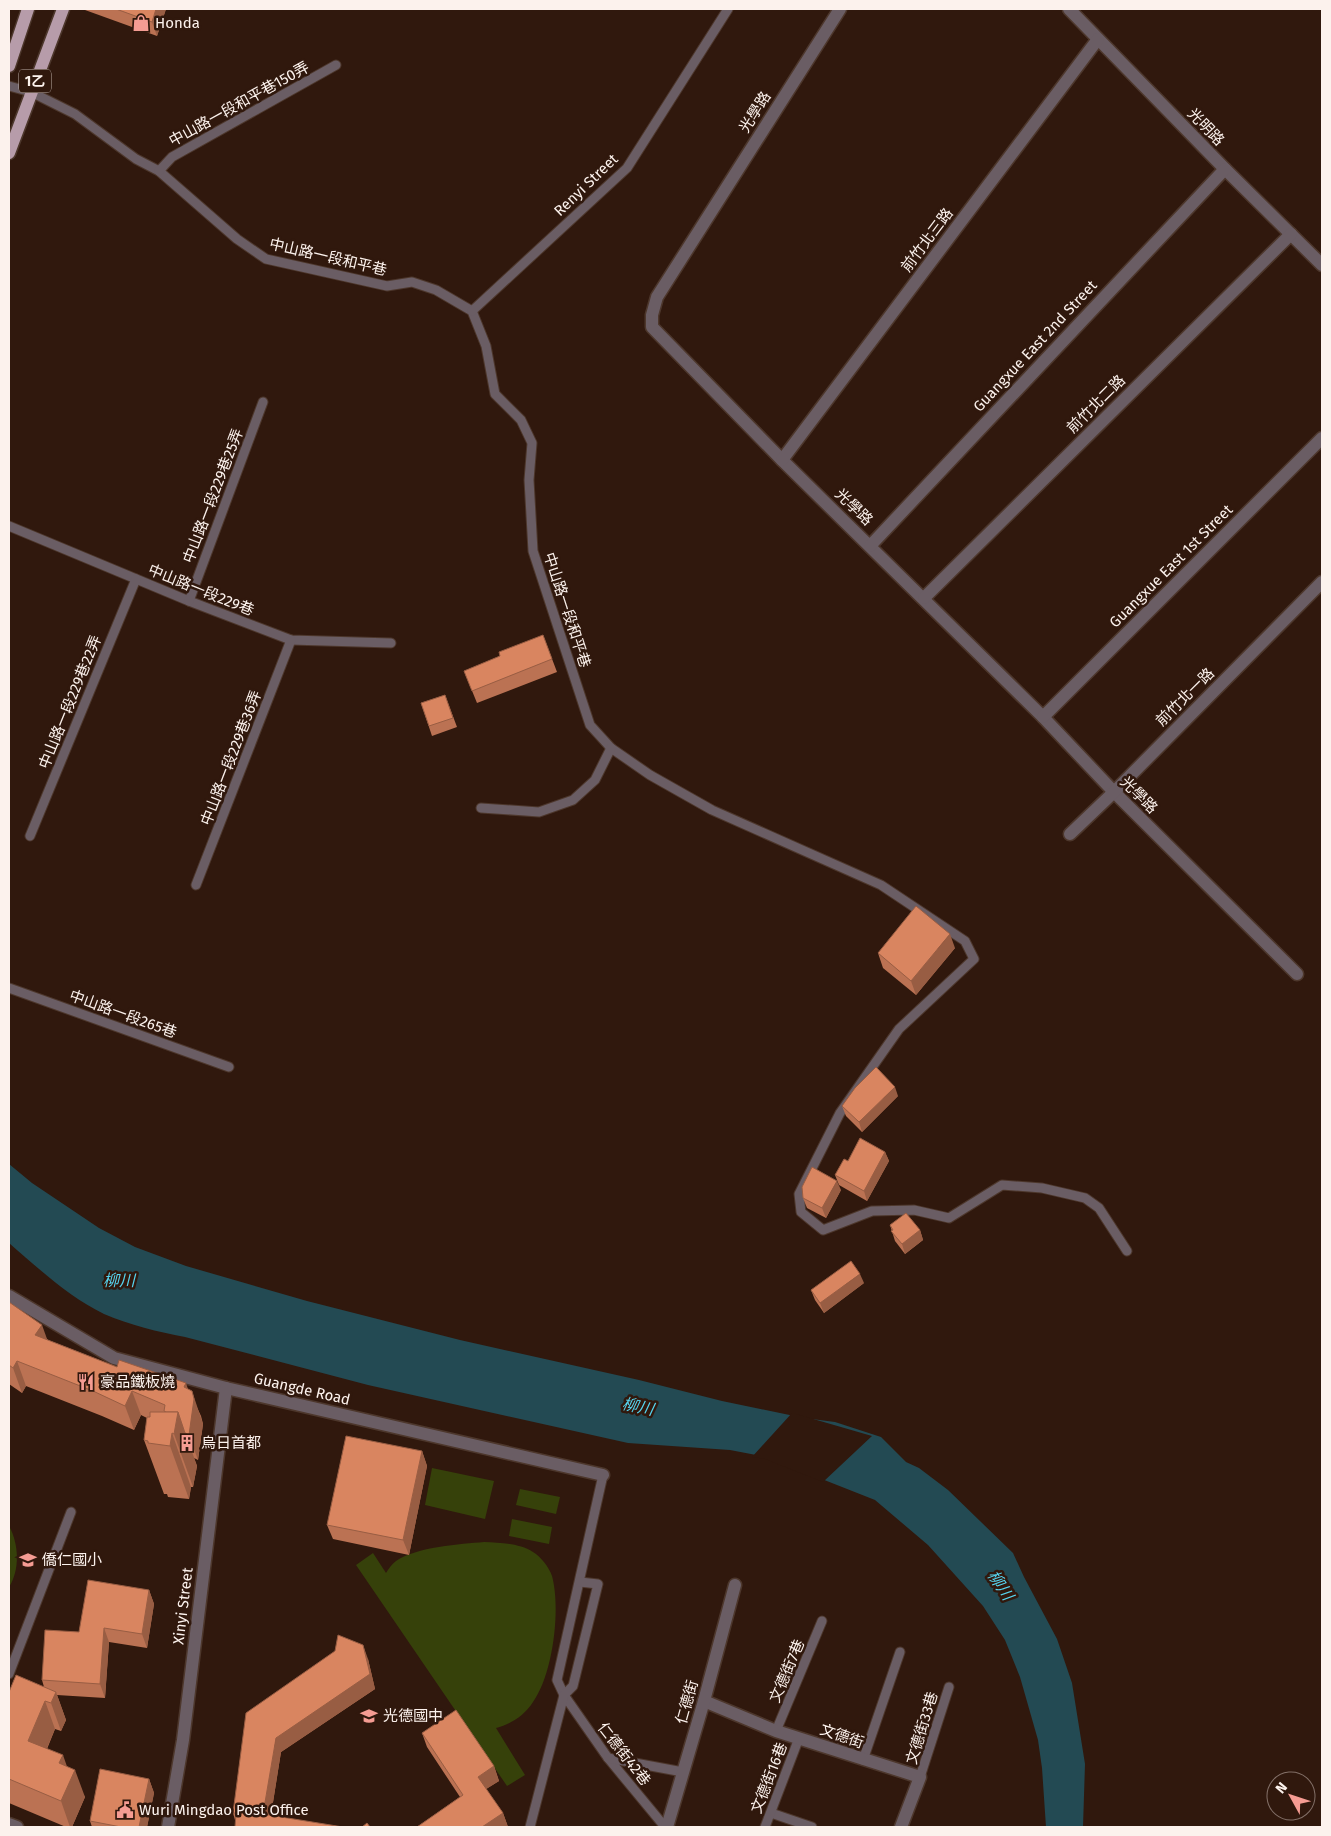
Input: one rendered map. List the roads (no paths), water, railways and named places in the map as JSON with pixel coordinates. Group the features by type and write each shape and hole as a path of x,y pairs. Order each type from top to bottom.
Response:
{"main road":[{"name":"1乙","path":"9,66 28,9"},
{"name":"1乙","path":"9,153 63,9"}],"street":[{"name":"光學路","path":"840,9 657,297 652,315 652,327 782,460 1043,717 1114,792 1296,974"},
{"name":"光明路","path":"1069,9 1322,265"},
{"name":"前竹北三路","path":"782,460 1098,39"},
{"name":"Guangxue East 2nd Street","path":"870,546 1225,168"},
{"name":"前竹北二路","path":"924,598 1291,234"},
{"name":"Guangxue East 1st Street","path":"1043,717 1322,438"},
{"name":"前竹北一路","path":"1070,834 1322,582"},
{"name":"Guangde Road","path":"9,1296 114,1358 226,1388 603,1475"},
{"name":"Xinyi Street","path":"168,1827 183,1740 226,1388"},
{"name":"仁德街","path":"666,1827 684,1772 735,1585"},
{"name":"文德街","path":"704,1701 776,1731 920,1777"},
{"path":"901,1827 920,1777"},
{"path":"9,1824 17,1827"}],"lane":[{"name":"Renyi Street","path":"472,311 627,168 728,9"},
{"name":"中山路一段和平巷150弄","path":"159,171 172,156 336,65"},
{"name":"中山路一段和平巷","path":"9,86 31,92 75,114 136,159 159,171 237,239 266,259 387,286 412,282 436,290 472,311 486,346 495,394 522,420 532,443 529,480 533,551 590,725 612,748 650,775 712,810 881,885 965,941 974,958 898,1029 840,1113 799,1194 801,1212 823,1230 872,1211 914,1210 949,1218 1002,1185 1042,1188 1085,1198 1099,1208 1126,1251"},
{"name":"中山路一段229巷25弄","path":"189,601 263,402"},
{"name":"中山路一段229巷","path":"9,526 189,601 291,640 391,643"},
{"name":"中山路一段229巷22弄","path":"30,836 136,579"},
{"name":"中山路一段229巷36弄","path":"196,885 291,640"},
{"path":"481,808 539,812 574,800 595,780 612,748"},
{"name":"中山路一段265巷","path":"9,988 229,1067"},
{"path":"564,1696 557,1680 603,1475"},
{"path":"9,1674 70,1512"},
{"path":"530,1827 564,1696 573,1686 598,1584 580,1582"},
{"name":"文德街7巷","path":"776,1731 822,1621"},
{"path":"863,1760 900,1652"},
{"name":"文德街33巷","path":"920,1777 949,1687"},
{"name":"仁德街42巷","path":"564,1696 608,1758 666,1827"},
{"name":"文德街16巷","path":"765,1827 799,1738"},
{"path":"608,1758 684,1772"},
{"path":"771,1813 812,1827"}],"water":[{"name":"柳川","path":"9,1164 32,1183 99,1228 135,1247 186,1266 307,1301 460,1340 639,1380 722,1401 804,1418 835,1422 881,1437 906,1462 919,1468 948,1490 1013,1553 1057,1639 1072,1683 1085,1764 1083,1827 1046,1827 1038,1740 1020,1677 1005,1640 983,1606 928,1545 875,1500 766,1457 730,1450 628,1443 368,1385 144,1328 114,1318 91,1307 66,1291 9,1243"}],"place":[{"name":"Honda","path":"141,23"},
{"name":"豪品鐵板燒","path":"86,1382"},
{"name":"烏日首都","path":"187,1443"},
{"name":"僑仁國小","path":"28,1560"},
{"name":"光德國中","path":"369,1716"},
{"name":"Wuri Mingdao Post Office","path":"125,1810"}]}
